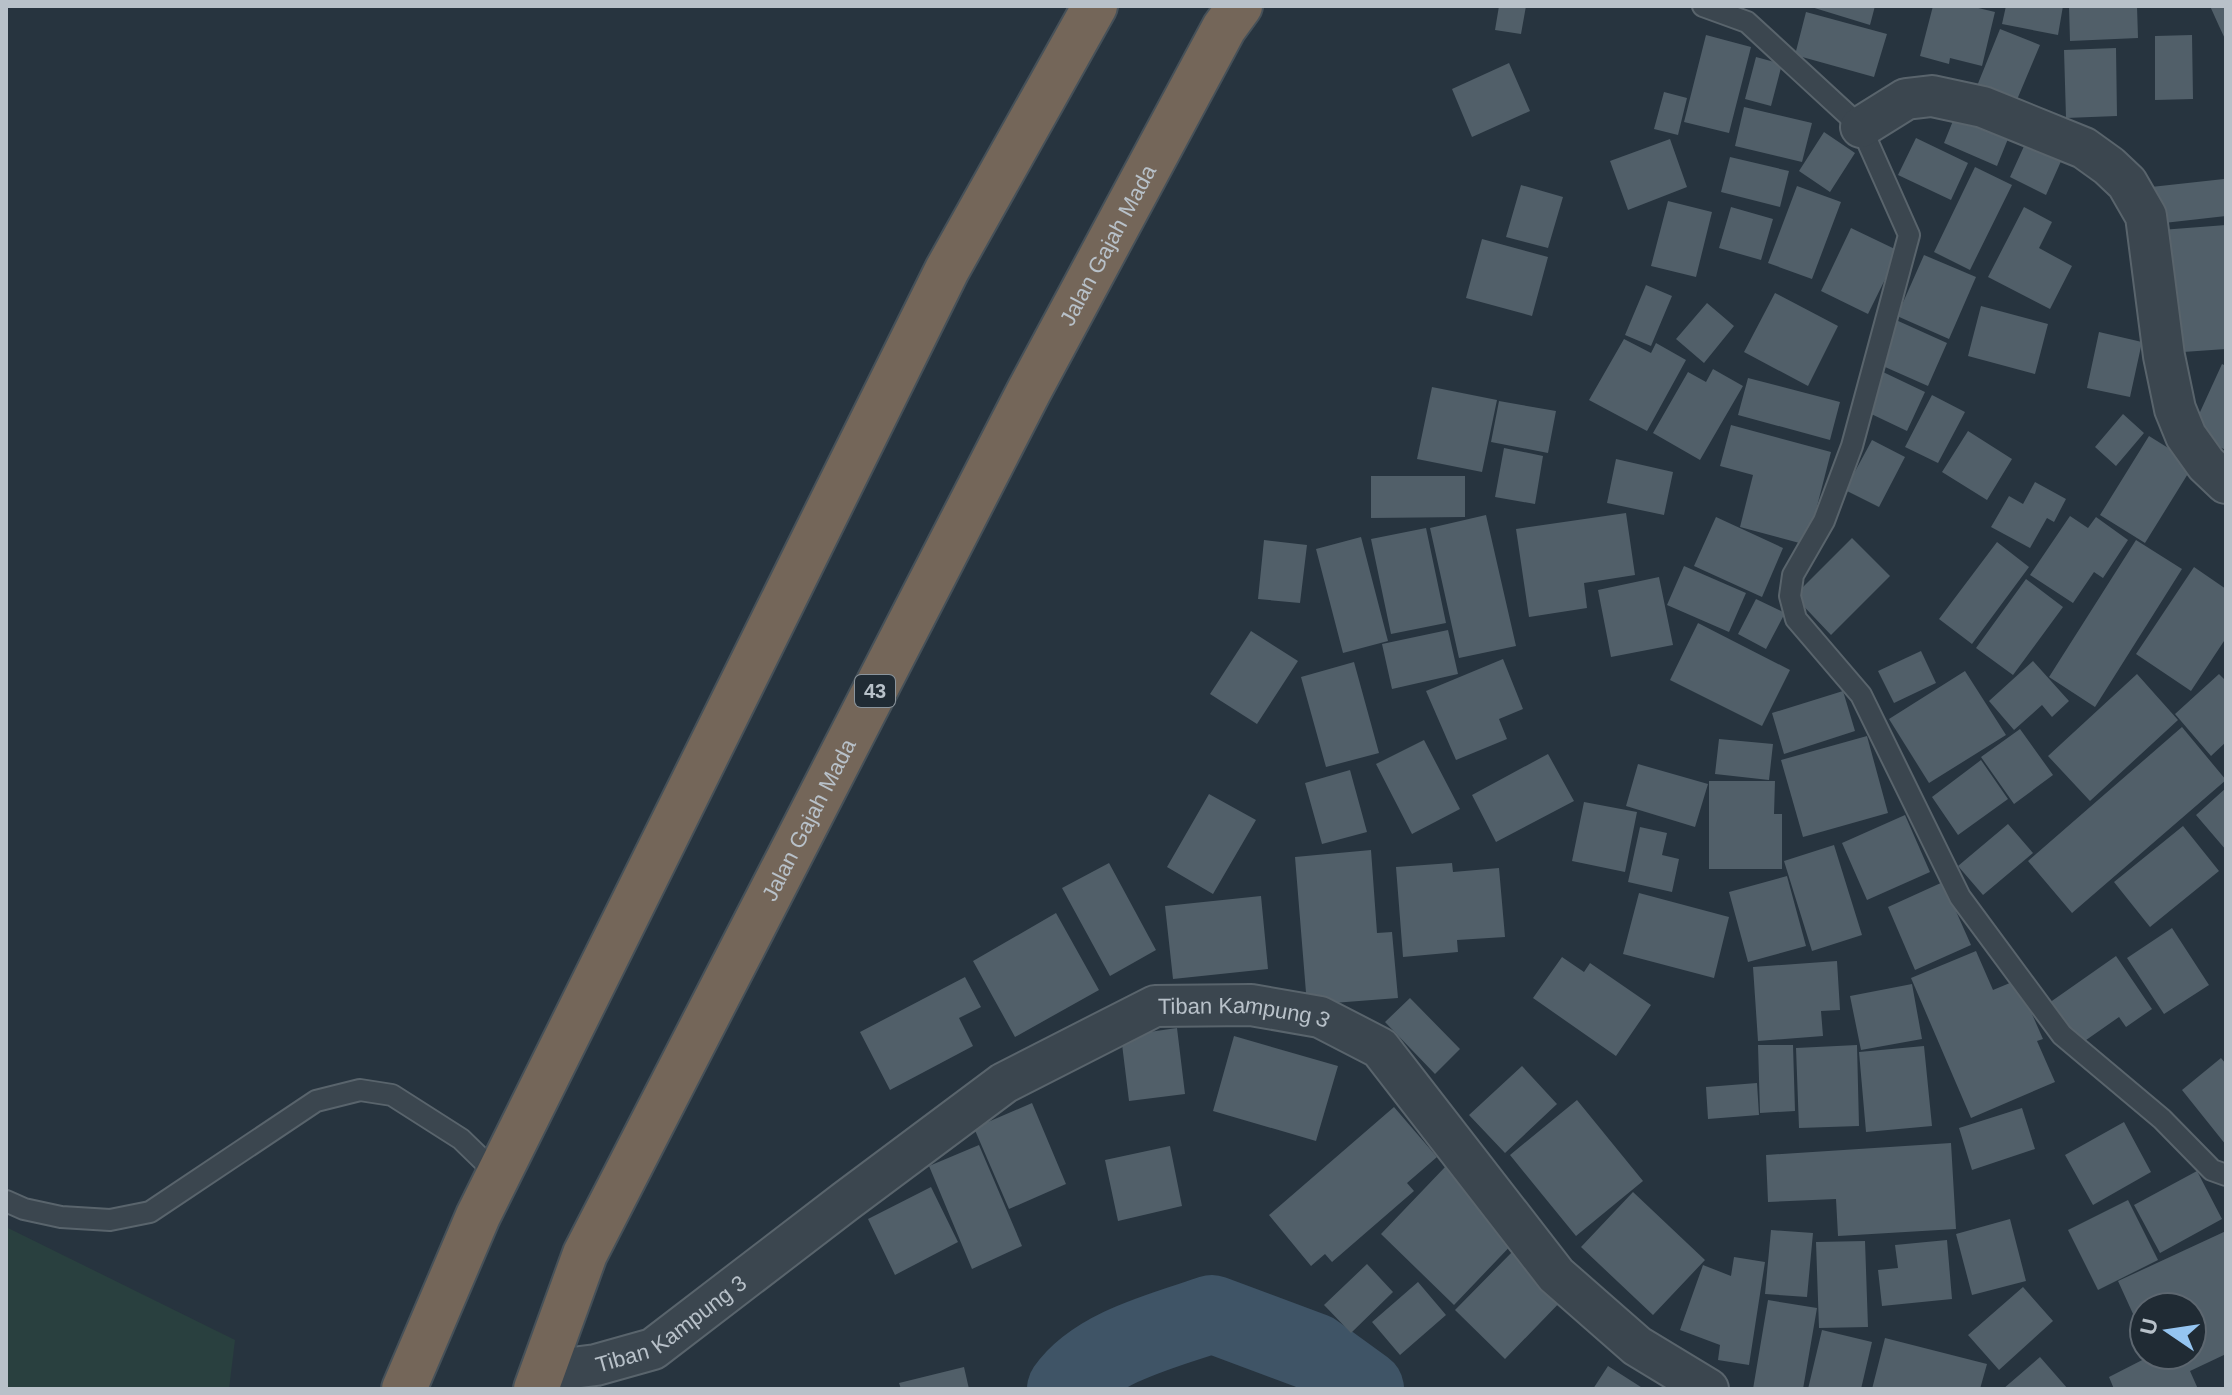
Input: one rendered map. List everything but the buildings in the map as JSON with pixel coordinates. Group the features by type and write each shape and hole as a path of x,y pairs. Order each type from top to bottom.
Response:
{"highway":[{"path":"404,1389 478,1216 947,270 1095,6"},
{"name":"Jalan Gajah Mada","path":"538,1380 585,1254 1029,391 1224,28 1240,6"}],"street":[{"path":"1861,127 1906,99 1932,96 1983,107 2084,148 2127,183 2146,216 2164,356 2175,409 2186,436 2206,464 2226,483"},
{"name":"Tiban Kampung 3","path":"538,1380 653,1349 1004,1083 1155,1006 1251,1005 1320,1017 1380,1048 1556,1275 1637,1346 1708,1389"}],"lane":[{"path":"1703,6 1747,22 1861,127 1909,235 1852,446 1824,521 1793,575 1790,596 1796,619 1861,695 1960,897 2062,1035 2162,1119 2212,1170 2226,1175"},
{"path":"6,1201 24,1209 61,1217 110,1220 150,1212 316,1101 360,1090 392,1095 461,1139 499,1176"}],"green space":[{"path":"6,1227 235,1340 229,1389 6,1389"}],"waterway":[{"path":"1066,1389 1079,1374 1113,1351 1212,1314 1314,1352 1365,1389"}]}
